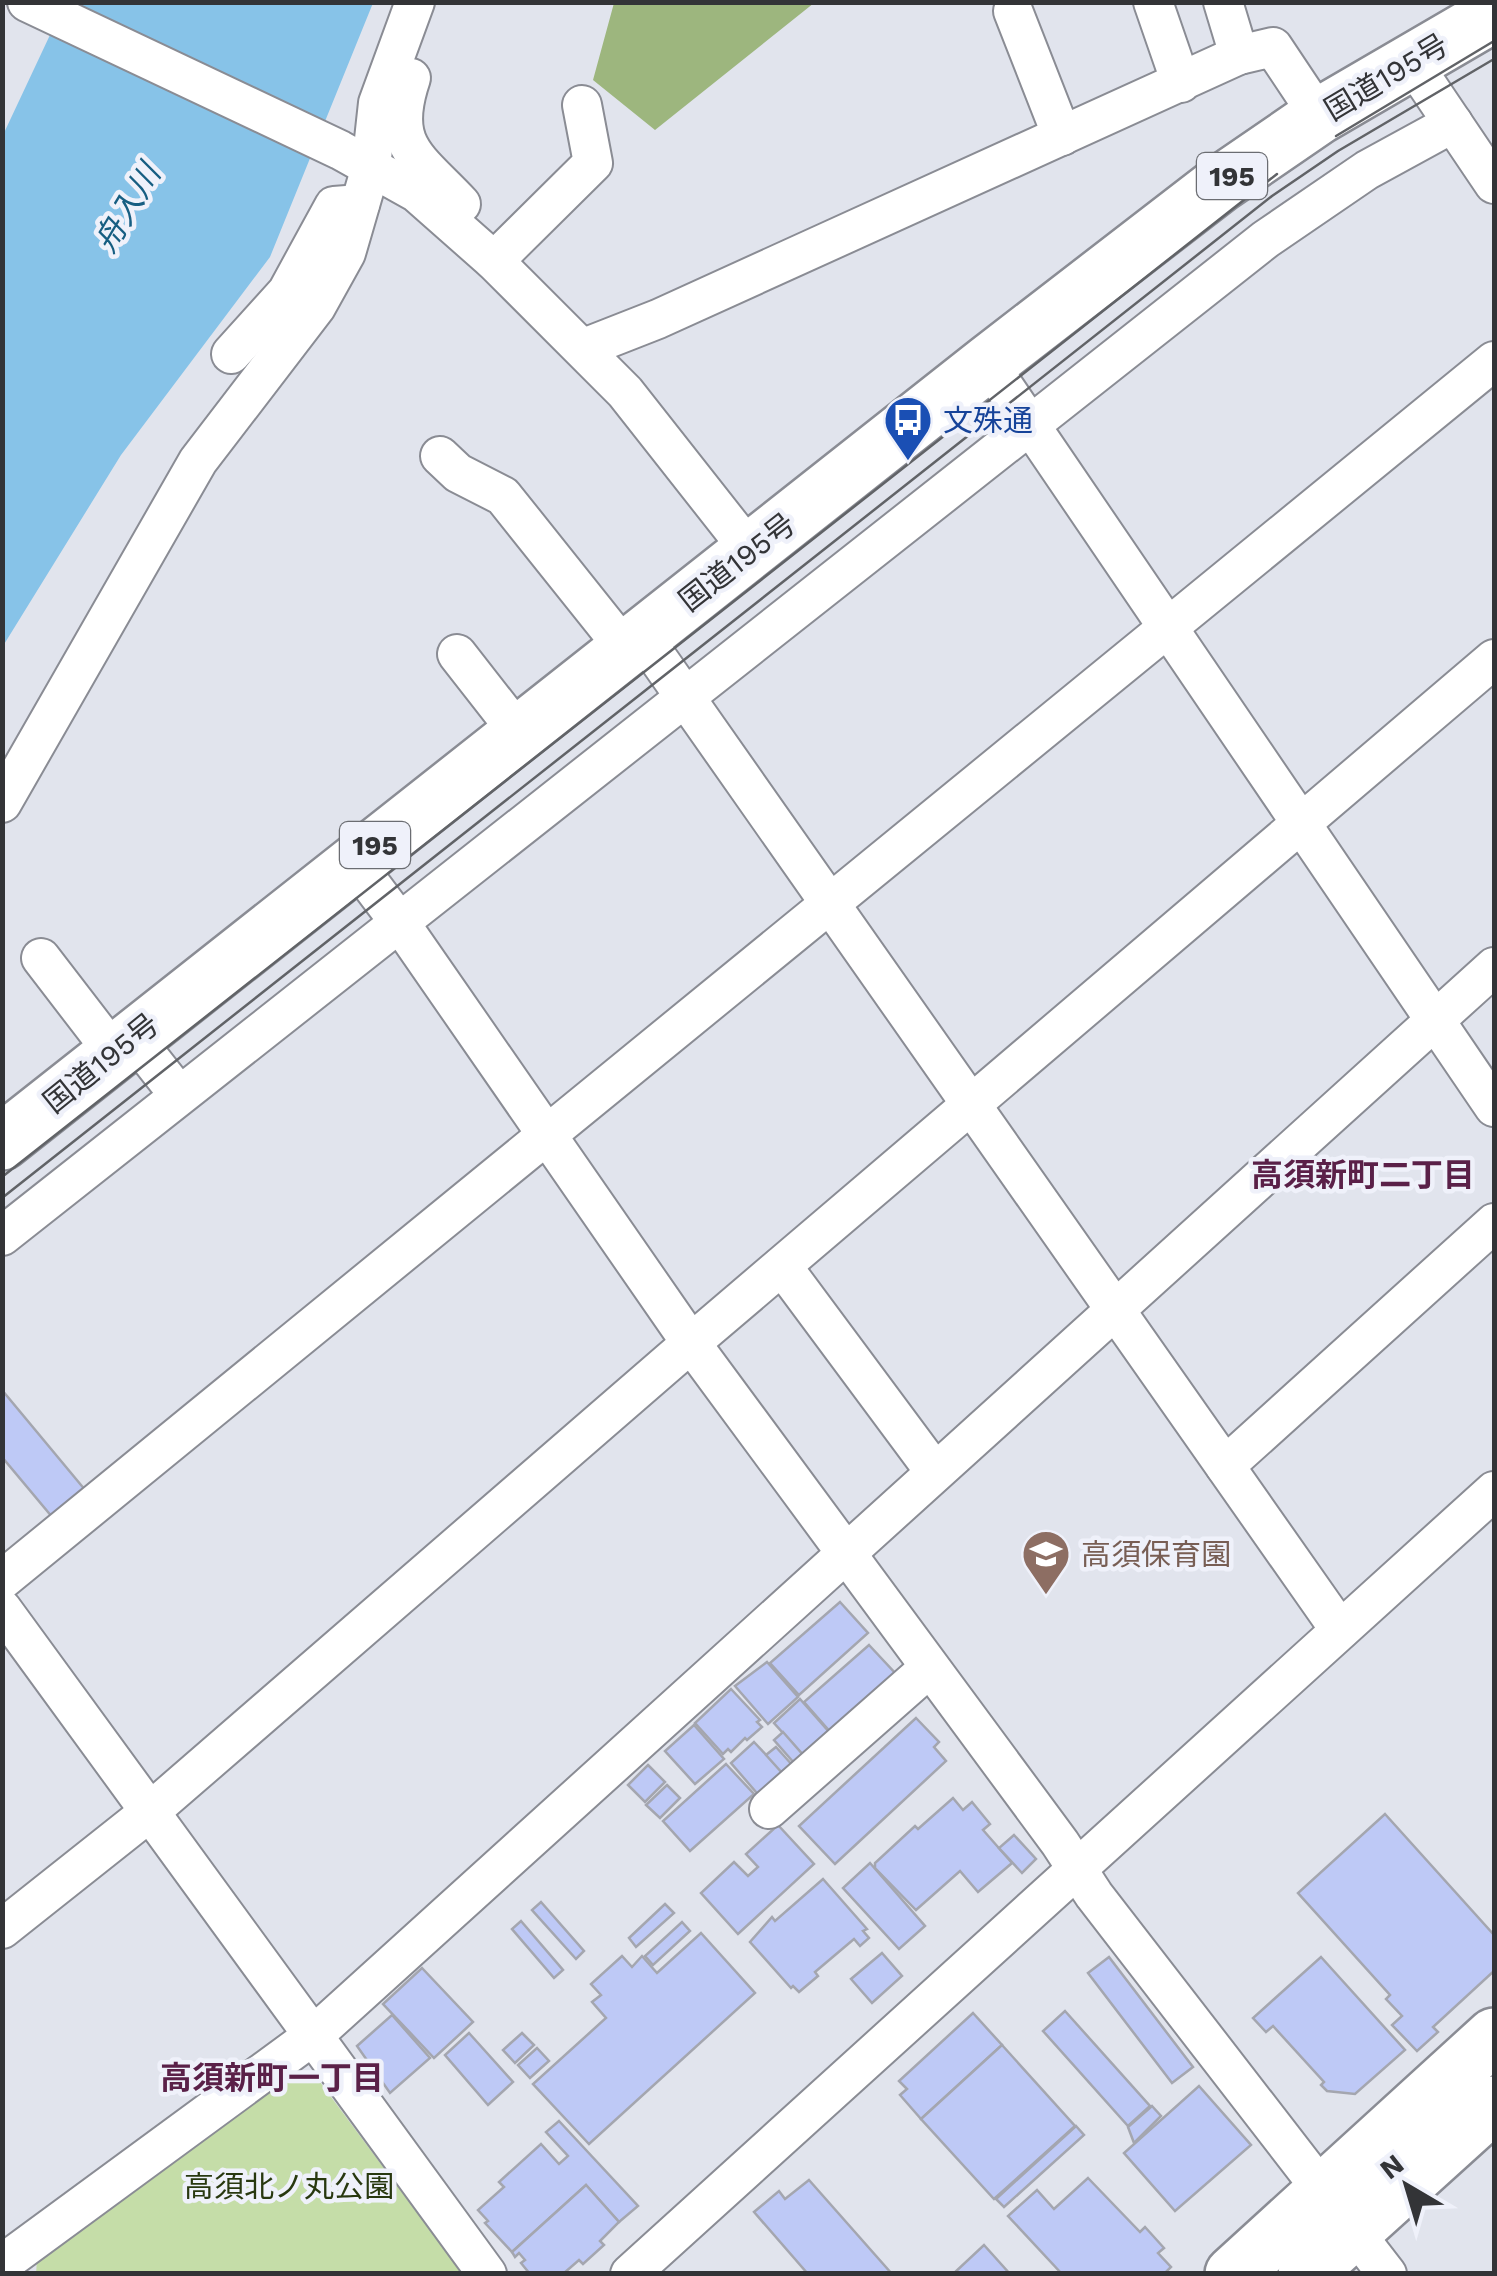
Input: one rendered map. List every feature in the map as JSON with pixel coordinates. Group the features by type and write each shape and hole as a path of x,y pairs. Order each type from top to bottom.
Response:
{"highway":[{"name":"国道195号","path":"2,1142 988,362 1220,184 1319,116 1494,14"},
{"path":"1306,2274 1339,2212 1494,2036"},
{"path":"1233,2274 1339,2212 1494,2104"}],"street":[{"path":"27,2 355,158 417,193 499,255"},
{"path":"2,803 198,461 316,307 346,252 360,204 355,158 415,2"},
{"path":"437,2 402,106 402,134 412,153 625,392 750,552"},
{"path":"1153,2 1181,83"},
{"path":"1223,2 1240,55"},
{"path":"1013,11 1062,136"},
{"path":"584,348 658,319 1240,55 1273,47 1319,116"},
{"path":"1411,61 1494,184"},
{"path":"499,255 593,163 582,106"},
{"path":"2,1236 1266,239 1367,170 1453,123"},
{"path":"231,354 287,292 334,206 360,204"},
{"path":"2,1580 1494,361"},
{"path":"988,362 1494,1106"},
{"path":"440,456 458,473 503,496 614,635 641,637 687,697 1340,1630"},
{"path":"457,654 518,732"},
{"path":"2,1929 152,1810 691,1343 1494,659"},
{"path":"354,862 844,1554 1094,1895 1387,2274"},
{"path":"41,958 124,1045 179,1095"},
{"path":"3,2270 314,2035 1494,967"},
{"path":"1225,1466 1494,1223"},
{"path":"782,1266 934,1472"},
{"path":"630,2274 1494,1492"},
{"path":"2,1609 487,2274"},
{"path":"769,1809 928,1668"}],"green space":[{"path":"614,2 814,3 655,130 593,80"},
{"name":"高須北ノ丸公園","path":"295,2071 314,2074 462,2273 36,2274 37,2260"}],"water":[{"name":"舟入川","path":"65,3 373,3 270,257 121,455 3,646 3,135"}],"building":[{"path":"2,1390 86,1491 53,1518 2,1457"},
{"path":"840,1602 868,1633 799,1695 770,1663"},
{"path":"869,1645 896,1674 833,1735 804,1702"},
{"path":"767,1662 798,1697 768,1724 735,1686"},
{"path":"731,1689 762,1727 723,1754 695,1723"},
{"path":"800,1699 830,1733 804,1756 774,1723"},
{"path":"916,1718 939,1742 934,1747 946,1761 835,1864 799,1826"},
{"path":"694,1725 724,1759 695,1784 665,1751"},
{"path":"783,1732 804,1756 795,1764 774,1740"},
{"path":"754,1742 787,1777 762,1799 731,1763"},
{"path":"776,1747 794,1767 784,1775 766,1755"},
{"path":"726,1764 754,1794 690,1851 663,1821"},
{"path":"648,1765 665,1782 645,1802 628,1785"},
{"path":"667,1785 680,1798 660,1818 646,1805"},
{"path":"953,1798 963,1810 972,1802 990,1824 983,1830 1012,1863 978,1892 960,1871 916,1910 875,1868 875,1863"},
{"path":"1385,1814 1494,1935 1494,1971 1433,2027 1438,2032 1417,2051 1392,2025 1402,2016 1386,1999 1390,1995 1298,1893"},
{"path":"778,1825 814,1864 738,1934 701,1893 734,1862 748,1876 758,1867 746,1854"},
{"path":"1014,1835 1036,1859 1022,1873 999,1848"},
{"path":"870,1863 925,1926 899,1949 843,1888"},
{"path":"823,1879 867,1929 863,1931 869,1938 860,1946 854,1939 815,1972 818,1976 799,1992 750,1942 772,1917 775,1921"},
{"path":"541,1902 584,1951 576,1959 532,1910"},
{"path":"665,1904 674,1913 636,1947 629,1938"},
{"path":"521,1921 563,1970 554,1978 512,1929"},
{"path":"682,1922 690,1931 653,1965 645,1956"},
{"path":"701,1933 755,1993 589,2144 533,2084 606,2018 592,2002 601,1995 591,1984 622,1956 632,1967 642,1956 657,1973"},
{"path":"882,1953 902,1976 872,2003 851,1979"},
{"path":"1109,1957 1193,2067 1172,2083 1088,1973"},
{"path":"1321,1957 1405,2050 1355,2094 1327,2091 1321,2085 1324,2082 1273,2026 1266,2032 1253,2018"},
{"path":"422,1968 473,2022 434,2058 383,2004"},
{"path":"1065,2011 1150,2106 1128,2126 1043,2031"},
{"path":"973,2013 1002,2045 921,2119 900,2095 907,2089 899,2081"},
{"path":"392,2015 430,2058 390,2093 357,2046"},
{"path":"469,2033 513,2082 488,2105 445,2055"},
{"path":"522,2033 534,2045 515,2063 503,2050"},
{"path":"1002,2045 1075,2126 994,2199 921,2119"},
{"path":"537,2048 549,2061 530,2078 518,2065"},
{"path":"1199,2086 1251,2145 1175,2211 1124,2153"},
{"path":"1152,2106 1161,2116 1134,2143 1128,2127"},
{"path":"559,2121 638,2206 619,2222 586,2185 512,2252 478,2210 504,2187 499,2182 541,2144 559,2164 568,2156 546,2132"},
{"path":"1076,2126 1084,2135 1004,2207 996,2199"},
{"path":"1088,2178 1140,2232 1145,2227 1164,2248 1158,2253 1171,2267 1164,2274 1062,2274 1008,2216 1037,2190 1054,2209"},
{"path":"809,2180 892,2274 808,2274 754,2212 779,2191 785,2199"},
{"path":"586,2185 619,2222 600,2241 604,2245 583,2264 579,2260 563,2274 530,2274 521,2263 525,2260 512,2252"},
{"path":"984,2245 1010,2274 953,2274"}],"tram line":[{"path":"1336,136 1494,41"},
{"path":"2,1198 1272,196 1338,151 1494,59"},
{"path":"2,1177 1277,174"}],"place":[{"name":"文殊通","path":"908,462"},
{"name":"高須保育園","path":"1046,1596"}],"district":[{"name":"高須新町二丁目","path":"1363,1175"},
{"name":"高須新町一丁目","path":"272,2078"}]}
